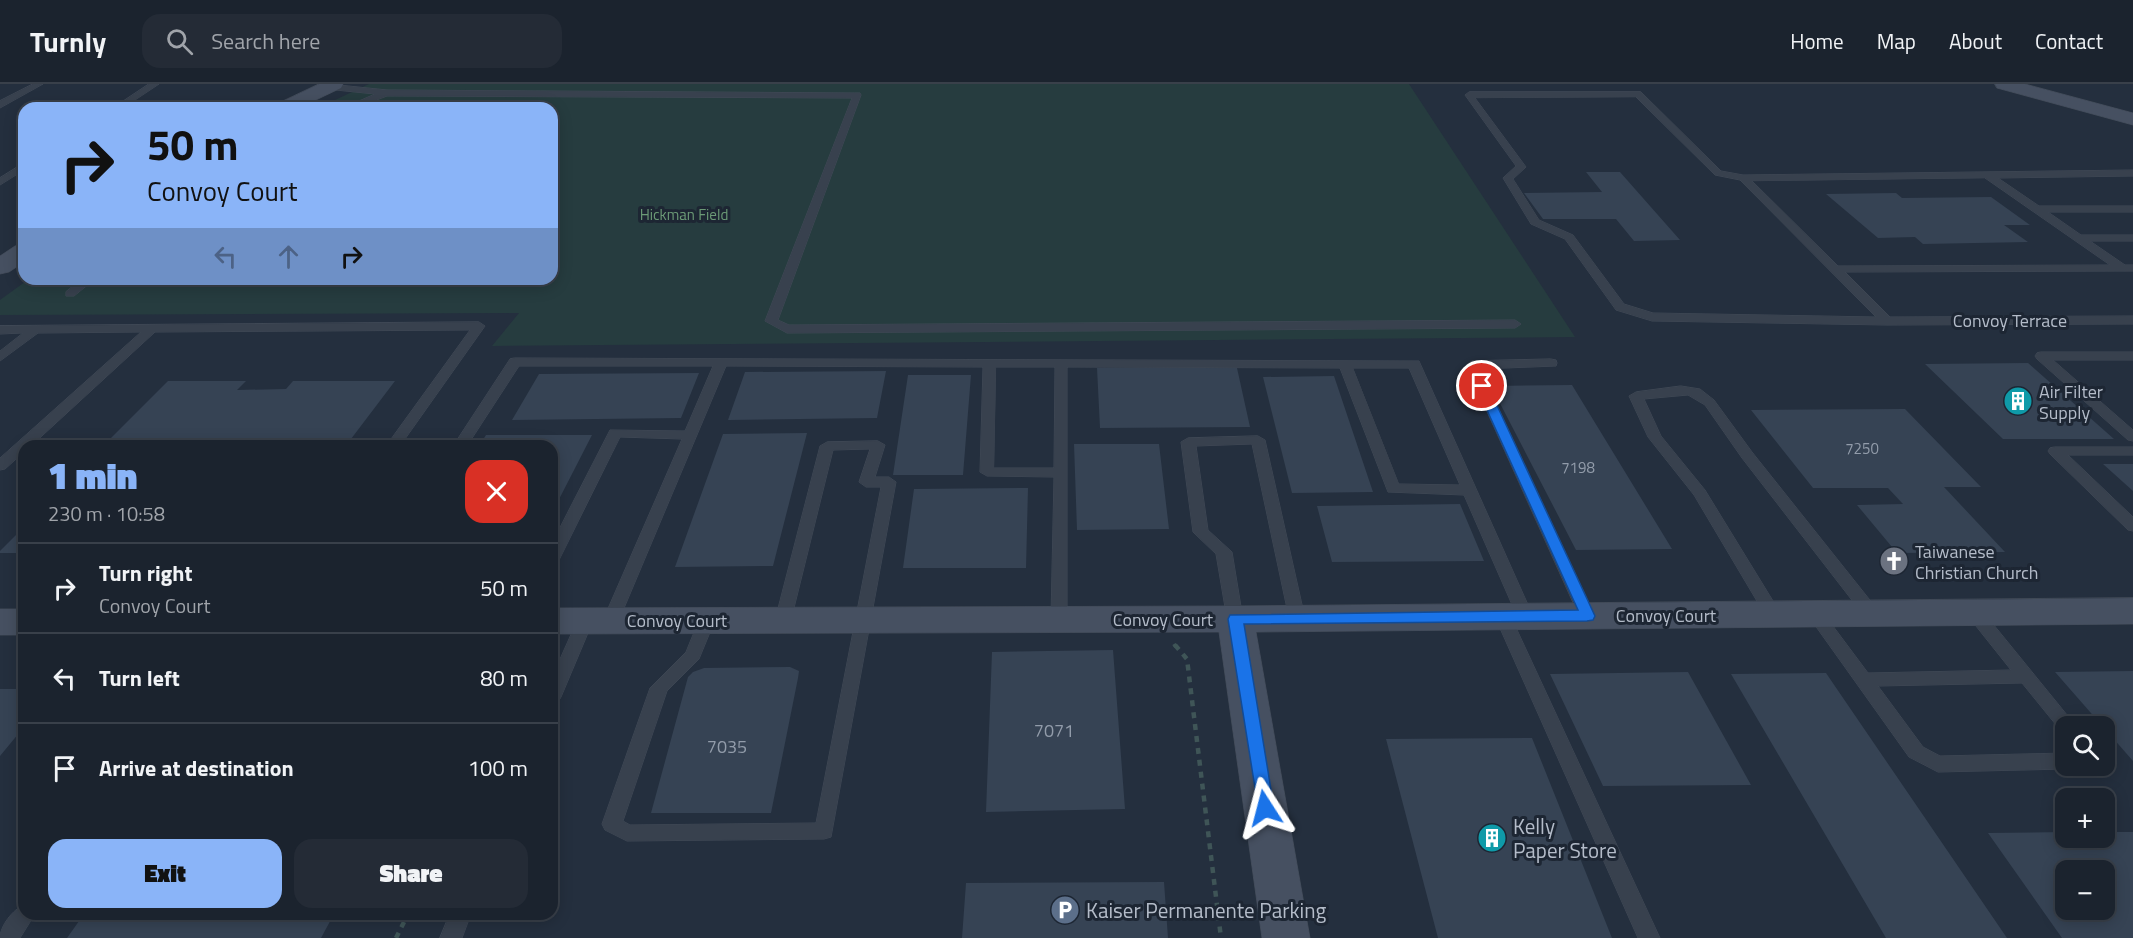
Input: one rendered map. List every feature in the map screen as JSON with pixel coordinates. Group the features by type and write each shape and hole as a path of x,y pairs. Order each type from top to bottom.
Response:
{"street":[{"path":"2004,84 2132,118"},
{"path":"297,102 332,85"},
{"path":"0,267 18,254"},
{"name":"Convoy Court","path":"583,621 1235,619 2133,611"},
{"path":"1235,619 1286,938"},
{"path":"0,622 18,622"}],"lane":[{"path":"0,105 39,84"},
{"path":"126,102 155,84"},
{"path":"363,102 387,93 399,84"},
{"path":"332,85 387,93 859,89 771,321 787,329 1515,324"},
{"name":"Convoy Terrace","path":"1743,178 1718,172 1638,94 1469,95 1521,167 1508,178 1536,222 1569,237 1620,307 1652,317 1887,321 2133,320"},
{"path":"0,182 18,170"},
{"path":"1743,178 2133,173"},
{"path":"1987,175 2078,238 2127,268"},
{"path":"1743,178 1887,321"},
{"path":"2036,209 2133,209"},
{"path":"2078,238 2133,238"},
{"path":"1835,269 2127,268"},
{"path":"70,294 81,285"},
{"path":"0,330 479,326 397,440"},
{"path":"29,440 152,329"},
{"path":"0,357 35,330"},
{"path":"2133,356 2041,356 2133,437"},
{"path":"464,440 515,362 1414,364 1469,490 1514,616 1533,687 1649,938"},
{"path":"558,682 583,621 690,435 721,363"},
{"path":"990,363 987,472 1061,473"},
{"path":"1059,618 1061,363"},
{"path":"1551,363 1472,365 1587,616"},
{"path":"1345,364 1393,489 1469,490"},
{"path":"1773,614 1700,492 1655,437 1635,396 1668,391 1695,392 1708,400 1746,453 1871,613"},
{"path":"558,546 615,433 690,435"},
{"path":"1235,619 1224,552 1201,532 1188,442 1258,440 1297,618"},
{"path":"707,620 693,655 659,688 612,824 627,833 824,831 889,482 866,482 878,445 827,446 783,620"},
{"path":"0,466 18,450"},
{"path":"2133,451 2055,451 2133,526"},
{"path":"1974,612 2059,716"},
{"path":"1815,614 1916,752 1938,764 2055,761"},
{"path":"1864,680 2026,676"},
{"path":"7,938 20,920"},
{"path":"451,938 458,920"}],"path":[{"path":"1187,659 1221,938"},
{"path":"396,938 405,920"}],"green space":[{"name":"Hickman Field","path":"369,84 1409,84 1575,337 492,346 519,313 0,315 0,300 21,285 558,285 558,102 331,102"}],"building":[{"path":"1586,172 1620,172 1680,240 1634,241 1616,219 1543,219 1524,193 1602,192"},
{"path":"1896,193 1902,198 1991,197 2030,225 2004,225 2028,242 1923,244 1915,237 1878,238 1826,194"},
{"name":"Air Filter Supply","path":"2028,363 2114,439 2003,439 1925,364"},
{"path":"1097,368 1237,368 1250,427 1100,428"},
{"path":"886,371 877,418 728,420 745,372"},
{"path":"699,373 681,418 512,420 539,374"},
{"path":"908,375 971,375 963,475 893,475"},
{"path":"1334,376 1373,492 1292,493 1263,377"},
{"path":"168,381 246,381 237,390 286,389 293,381 395,381 351,439 109,440"},
{"path":"1572,385 1672,549 1576,550 1491,386"},
{"path":"1905,409 1981,487 1944,487 2005,552 1897,553 1857,505 1903,504 1888,488 1813,488 1751,410"},
{"path":"807,433 773,566 675,567 723,434"},
{"path":"486,435 592,435 558,501 558,440 483,440"},
{"path":"1074,444 1159,444 1169,529 1077,530"},
{"path":"2103,464 2133,464 2133,491"},
{"path":"1028,488 1026,568 903,568 914,489"},
{"path":"1460,504 1484,561 1332,562 1317,506"},
{"path":"18,533 18,553 0,553"},
{"path":"1113,650 1125,809 986,812 992,652"},
{"path":"790,667 799,671 771,813 651,813 688,677 693,672 704,668"},
{"path":"2133,671 2133,761 2115,740 2115,716 2094,716 2055,672"},
{"path":"1688,672 1751,785 1603,786 1550,674"},
{"path":"1826,673 2007,938 1886,938 1731,674"},
{"path":"0,689 18,689 18,734 0,756"},
{"name":"Kelly Paper Store","path":"1532,738 1612,938 1438,938 1386,739"},
{"path":"2055,832 2055,848 2115,848 2115,832 2133,832 2133,938 2062,938 1988,833"},
{"name":"Kaiser Permanente Parking","path":"1164,882 1168,938 962,938 966,883"},
{"path":"80,920 331,920 321,938 67,938"}],"place":[{"name":"Air Filter Supply","path":"2018,401"},
{"name":"Taiwanese Christian Church","path":"1894,561"},
{"name":"Kelly Paper Store","path":"1492,838"},
{"name":"Kaiser Permanente Parking","path":"1065,910"}],"route":[{"path":"1265,808 1235,619 1587,616 1482,386"}]}
